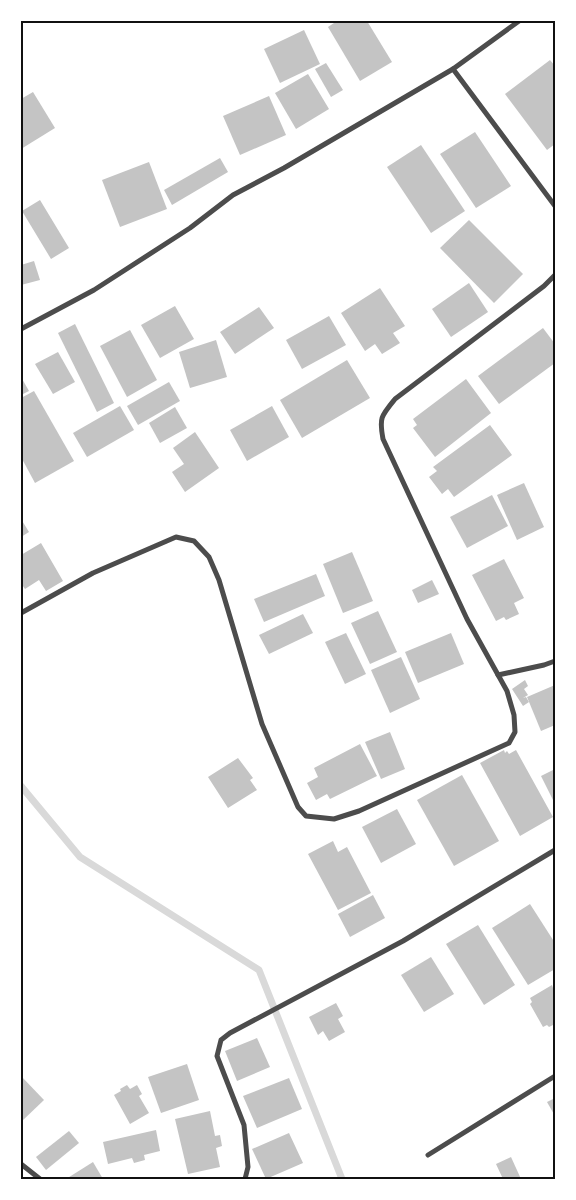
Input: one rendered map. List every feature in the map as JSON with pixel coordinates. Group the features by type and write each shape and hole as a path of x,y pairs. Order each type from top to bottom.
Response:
{"street":[{"path":"21,329 94,290 190,228 233,195 284,168 453,69 519,21"},
{"path":"453,69 555,206"},
{"path":"21,613 93,573 176,537 194,541 209,557 219,580 262,724 298,807 306,816 334,819 359,811 510,743 515,732 514,715 507,691 467,619 383,440 380,423 386,410 395,399 544,286 555,275"},
{"path":"498,675 555,661"},
{"path":"246,1179 248,1166 244,1125 217,1056 222,1040 230,1033 403,941 555,850"},
{"path":"428,1155 555,1076"},
{"path":"21,1164 40,1179"}],"building":[{"path":"337,21 367,21 392,62 360,81 328,27"},
{"path":"304,30 320,64 280,83 264,49"},
{"path":"550,60 555,66 555,144 547,150 505,94"},
{"path":"326,63 343,90 331,97 315,69"},
{"path":"308,74 329,109 296,129 275,93"},
{"path":"33,92 55,128 21,149 21,99"},
{"path":"269,96 286,135 240,155 223,116"},
{"path":"475,132 511,186 476,208 440,154"},
{"path":"421,145 465,211 431,233 387,167"},
{"path":"220,158 228,172 172,205 164,190"},
{"path":"149,162 167,209 120,227 102,180"},
{"path":"40,200 69,248 51,259 22,211"},
{"path":"469,220 523,274 494,303 440,248"},
{"path":"34,261 40,280 21,285 21,265"},
{"path":"469,283 488,312 451,337 432,309"},
{"path":"380,288 405,326 393,333 400,343 382,354 375,344 365,351 341,313"},
{"path":"175,306 194,339 160,358 141,325"},
{"path":"259,307 274,328 235,354 220,332"},
{"path":"329,316 346,345 302,369 286,340"},
{"path":"75,324 114,403 97,412 58,333"},
{"path":"543,328 555,344 555,363 499,404 478,376"},
{"path":"130,330 157,380 127,397 100,346"},
{"path":"216,340 227,377 190,388 179,352"},
{"path":"58,352 75,382 53,394 35,364"},
{"path":"347,360 370,398 302,438 280,400"},
{"path":"21,377 29,391 21,395"},
{"path":"466,379 491,413 435,457 413,428 417,425 413,419"},
{"path":"169,382 180,401 138,425 127,406"},
{"path":"34,391 74,461 35,483 21,457 21,398"},
{"path":"120,406 134,430 87,457 73,433"},
{"path":"272,406 289,437 247,461 230,430"},
{"path":"175,407 187,428 160,443 149,423"},
{"path":"490,425 512,455 454,497 448,489 442,494 429,477 437,471 433,467"},
{"path":"195,432 219,468 185,492 172,472 184,464 173,448"},
{"path":"524,483 544,527 517,540 497,495"},
{"path":"492,495 508,526 467,548 450,517"},
{"path":"21,519 29,532 21,537"},
{"path":"41,543 63,581 46,591 39,580 25,589 21,583 21,555"},
{"path":"352,552 373,601 343,613 323,564"},
{"path":"504,559 524,598 514,603 519,614 506,620 504,617 496,621 472,575"},
{"path":"316,574 325,596 264,622 254,599"},
{"path":"432,580 439,594 418,603 412,590"},
{"path":"378,611 397,652 370,664 351,623"},
{"path":"303,614 313,633 269,654 259,635"},
{"path":"346,633 366,674 345,684 325,642"},
{"path":"451,633 464,664 418,683 405,652"},
{"path":"401,657 420,699 390,713 371,670"},
{"path":"525,680 528,686 524,689 528,695 523,698 526,697 529,702 523,706 512,689"},
{"path":"555,685 555,725 541,731 527,697"},
{"path":"390,732 405,769 381,779 365,742"},
{"path":"360,744 377,776 330,799 327,794 316,800 307,783 318,777 314,768"},
{"path":"504,750 505,753 507,751 509,754 516,750 553,817 520,836 480,763"},
{"path":"238,758 253,778 250,780 257,790 228,808 208,777"},
{"path":"555,769 555,804 541,776"},
{"path":"462,775 499,841 454,866 417,800"},
{"path":"397,809 416,844 381,863 362,827"},
{"path":"333,841 338,852 347,847 371,893 338,910 308,854"},
{"path":"373,895 385,918 350,937 338,914"},
{"path":"530,904 555,943 555,969 528,985 492,928"},
{"path":"478,925 515,985 484,1005 446,944"},
{"path":"431,957 454,994 424,1012 401,975"},
{"path":"552,985 555,988 555,1024 543,1027 530,1004 532,1002 530,998"},
{"path":"336,1003 343,1016 338,1019 345,1032 329,1041 323,1031 318,1035 309,1017"},
{"path":"257,1038 270,1067 237,1081 225,1051"},
{"path":"187,1064 199,1100 161,1113 148,1077"},
{"path":"21,1076 44,1100 21,1122"},
{"path":"289,1078 302,1109 257,1128 243,1096"},
{"path":"127,1085 130,1089 137,1085 142,1094 139,1096 149,1113 130,1124 114,1095"},
{"path":"555,1098 555,1116 547,1102"},
{"path":"210,1111 215,1136 220,1135 222,1146 216,1148 220,1167 188,1174 175,1119"},
{"path":"156,1130 160,1151 144,1155 145,1160 134,1163 132,1158 108,1164 103,1142"},
{"path":"69,1131 79,1143 46,1170 36,1157"},
{"path":"289,1133 303,1163 266,1179 252,1149"},
{"path":"511,1157 521,1179 503,1179 496,1164"},
{"path":"93,1162 103,1179 66,1179"}],"waterway":[{"path":"21,786 80,857 259,970 342,1179"}]}
